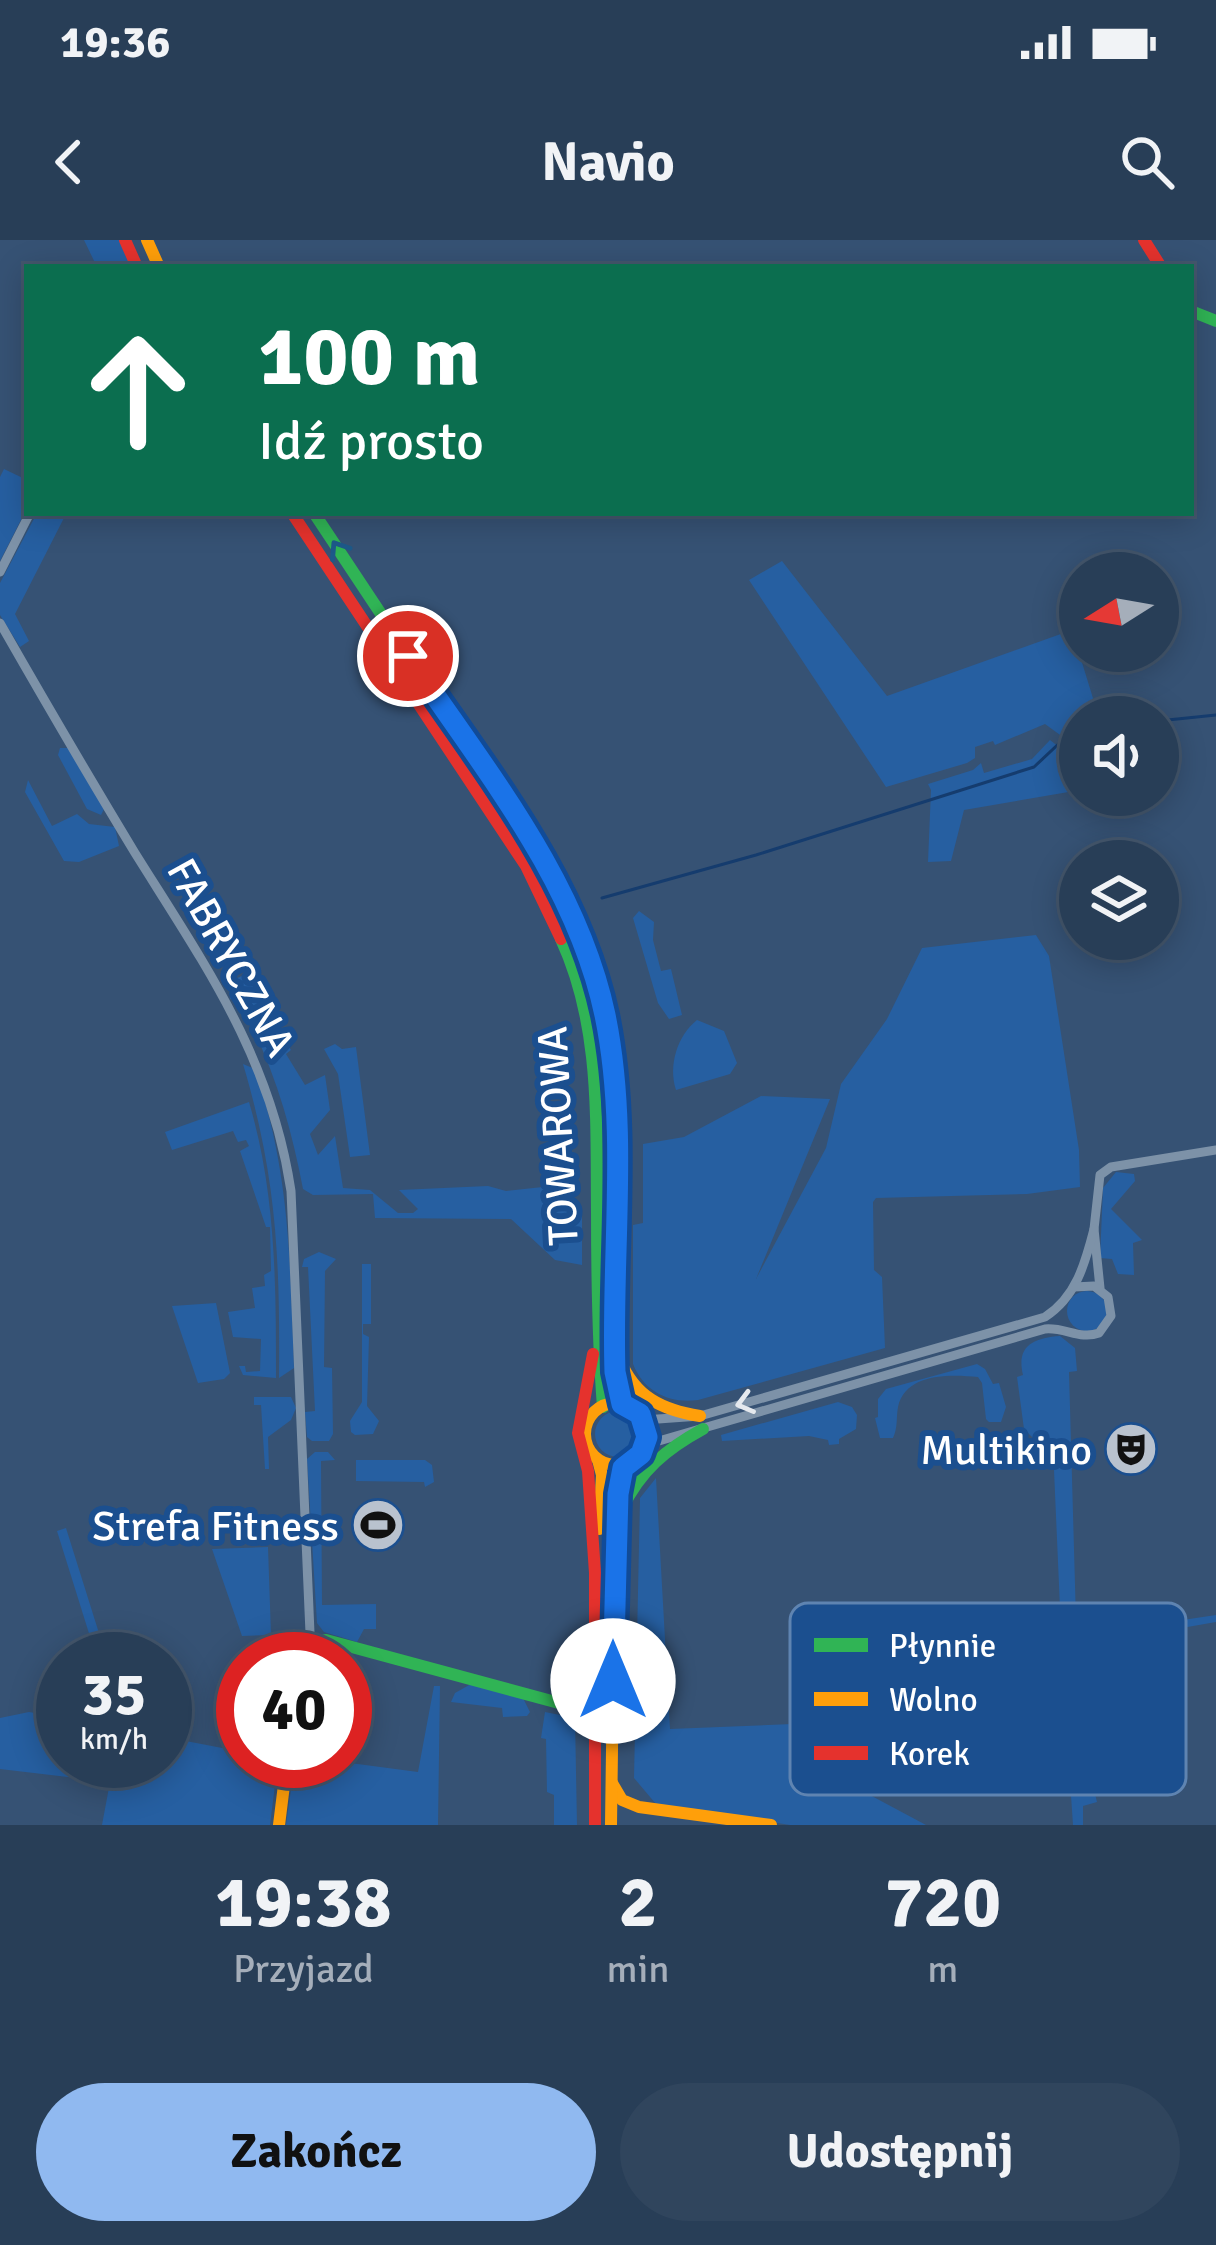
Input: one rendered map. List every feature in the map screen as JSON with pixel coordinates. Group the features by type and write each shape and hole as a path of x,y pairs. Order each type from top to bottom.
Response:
{"street":[{"path":"0,572 28,516"},
{"name":"TOWAROWA","path":"294,516 535,882 578,985 591,1041 598,1107 597,1323 603,1407"},
{"name":"TOWAROWA","path":"316,516 556,880 598,989 615,1100 615,1372 622,1404"},
{"name":"FABRYCZNA","path":"0,623 211,973 254,1054 270,1100 291,1191 310,1632"},
{"path":"394,665 408,656"},
{"path":"644,1420 702,1423 1045,1330 1093,1335 1108,1324 1111,1302 1100,1288 1094,1229 1097,1183 1105,1169 1216,1150"},
{"path":"598,1459 616,1466 625,1464 645,1445 702,1423 1042,1318 1061,1304 1081,1276 1094,1229"},
{"path":"1074,1287 1100,1288"},
{"path":"1061,1304 1060,1316 1070,1331"},
{"path":"595,1825 596,1594 588,1471 578,1432 589,1392 597,1323"},
{"path":"615,1335 626,1378 644,1398 702,1423"},
{"path":"595,1573 602,1475 586,1436 590,1418 603,1407 622,1404 634,1409 644,1420 645,1445"},
{"path":"614,1527 646,1466 702,1423"},
{"path":"611,1825 614,1527 625,1464"},
{"path":"372,1652 596,1713"},
{"path":"612,1783 622,1800 639,1807 771,1825"},
{"path":"279,1825 284,1788"}],"shaded area":[{"path":"84,240 120,240 131,264 96,264"},
{"path":"4,469 24,479 24,514 0,561 0,477"},
{"path":"35,516 65,516 15,614 29,641 20,647 0,615 0,583"},
{"path":"782,561 887,696 1059,635 1059,672 1085,672 1092,696 1059,696 1059,734 1045,724 995,745 993,741 975,747 975,758 967,763 886,787 749,580"},
{"path":"410,680 469,756 540,864 581,954 597,1009 610,1093 612,1384 604,1383 606,1200 599,1079 575,961 553,904 522,846"},
{"path":"1050,740 1059,747 1059,794 964,810 951,861 928,862 928,784 981,763 984,773 1032,759"},
{"path":"60,748 68,748 104,809 101,815 87,809 58,755"},
{"path":"28,780 52,826 77,814 89,824 115,827 119,846 79,862 64,861 25,792"},
{"path":"639,911 654,922 661,971 671,969 682,1015 669,1019 658,1003 633,918"},
{"path":"1036,935 1049,956 1079,1150 1080,1187 1027,1194 876,1198 874,1270 882,1277 885,1348 698,1400 668,1398 651,1389 633,1364 633,1225 643,1223 643,1144 684,1137 761,1096 830,1099 756,1279 826,1148 841,1084 887,1019 922,948"},
{"path":"246,974 291,1050 286,1054 305,1085 325,1075 330,1110 310,1134 318,1155 335,1136 343,1188 370,1190 398,1213 413,1213 418,1209 399,1190 488,1186 506,1191 552,1186 582,1216 582,1265 555,1260 511,1219 375,1218 373,1194 313,1195 303,1189 269,1066 236,997 230,999 233,980"},
{"path":"697,1020 724,1031 737,1063 730,1074 676,1090 676,1052"},
{"path":"335,1044 342,1049 356,1047 370,1155 350,1157 338,1074 324,1049"},
{"path":"243,1064 255,1069 282,1180 294,1368 279,1378 279,1295 270,1182"},
{"path":"249,1102 269,1205 275,1273 276,1378 243,1375 239,1366 245,1366 246,1372 260,1371 261,1339 233,1337 228,1312 255,1308 252,1288 265,1286 264,1275 271,1271 270,1227 266,1227 240,1151 249,1146 246,1140 238,1142 233,1131 172,1150 165,1132"},
{"path":"1116,1172 1134,1174 1135,1181 1111,1209 1142,1240 1133,1243 1134,1275 1118,1274 1112,1259 1100,1258 1103,1188"},
{"path":"319,1252 336,1259 325,1271 324,1367 332,1368 333,1434 329,1441 307,1437 305,1412 315,1411 308,1267 302,1267 304,1259"},
{"path":"362,1264 371,1264 371,1324 363,1324 363,1334 369,1337 367,1406 379,1421 373,1434 355,1435 350,1421 362,1402"},
{"path":"1087,1291 1101,1297 1107,1311 1101,1325 1087,1331 1073,1325 1067,1311 1073,1297"},
{"path":"216,1303 230,1373 224,1379 198,1383 172,1306"},
{"path":"1060,1336 1075,1348 1077,1371 1069,1372 1076,1603 1060,1603 1054,1470 1048,1469 1043,1448 1024,1429 1017,1377 1023,1375 1025,1350 1042,1339"},
{"path":"977,1364 993,1384 999,1383 1006,1407 1001,1422 986,1419 978,1377 942,1376 919,1382 902,1396 893,1438 880,1438 875,1418 878,1399 886,1389"},
{"path":"254,1397 291,1397 296,1408 291,1420 268,1437 269,1469 265,1469 261,1405 254,1405"},
{"path":"838,1402 852,1407 857,1415 856,1429 839,1439 839,1444 809,1436 722,1441 721,1435"},
{"path":"618,1411 635,1417 641,1434 635,1451 618,1457 601,1451 595,1434 601,1417"},
{"path":"315,1452 328,1452 335,1460 321,1461 322,1605 376,1604 376,1629 324,1632 317,1623 307,1459"},
{"path":"356,1460 425,1460 432,1465 434,1482 425,1487 424,1482 356,1481"},
{"path":"656,1478 670,1729 790,1724 790,1795 870,1795 926,1825 790,1825 656,1804 634,1778 640,1498"},
{"path":"66,1528 99,1632 89,1632 57,1531"},
{"path":"268,1547 271,1632 241,1632 212,1549"},
{"path":"1216,1615 1216,1622 1186,1627 1186,1619"},
{"path":"471,1684 523,1698 530,1712 503,1717 502,1708 451,1702 455,1693"},
{"path":"434,1686 440,1686 438,1825 286,1825 291,1788 372,1788 372,1766 418,1772"},
{"path":"545,1712 575,1718 577,1825 554,1825 554,1795 547,1792 546,1739 541,1738"},
{"path":"36,1713 36,1773 0,1769 0,1718"},
{"path":"192,1742 216,1747 216,1788 275,1788 270,1825 102,1825 109,1788 192,1788"},
{"path":"1071,1795 1095,1795 1097,1802 1083,1806 1083,1825 1073,1825"}],"waterway":[{"path":"1179,719 1216,715"},
{"path":"602,898 1034,767 1059,744"}],"traffic: fast":[{"path":"1194,312 1216,321"},
{"path":"316,516 541,855 561,896 599,1013 611,1092 615,1180"},
{"path":"561,939 583,1005 594,1073 603,1407"},
{"path":"622,1509 655,1462 703,1429"},
{"path":"372,1652 596,1713"}],"traffic: slow":[{"path":"147,240 158,264"},
{"path":"620,1360 633,1384 651,1400 700,1416"},
{"path":"616,1403 638,1412 647,1434 638,1456 616,1465 594,1456 585,1434 594,1412 616,1403"},
{"path":"598,1460 602,1475 599,1529"},
{"path":"611,1825 615,1527 625,1464"},
{"path":"612,1783 622,1800 639,1807 771,1825"},
{"path":"279,1825 284,1788"}],"traffic: jam":[{"path":"125,240 136,264"},
{"path":"1144,240 1159,264"},
{"path":"294,516 526,866 561,939"},
{"path":"615,1180 614,1350 622,1404"},
{"path":"593,1354 578,1433 588,1471 595,1573 595,1825"}],"place":[{"name":"Multikino","path":"1131,1449"},
{"name":"Strefa Fitness","path":"378,1525"}],"route":[{"path":"408,656 556,880 605,1015 615,1100 615,1372 622,1404 640,1414 647,1437 641,1454 625,1464 618,1494 613,1681"}]}
